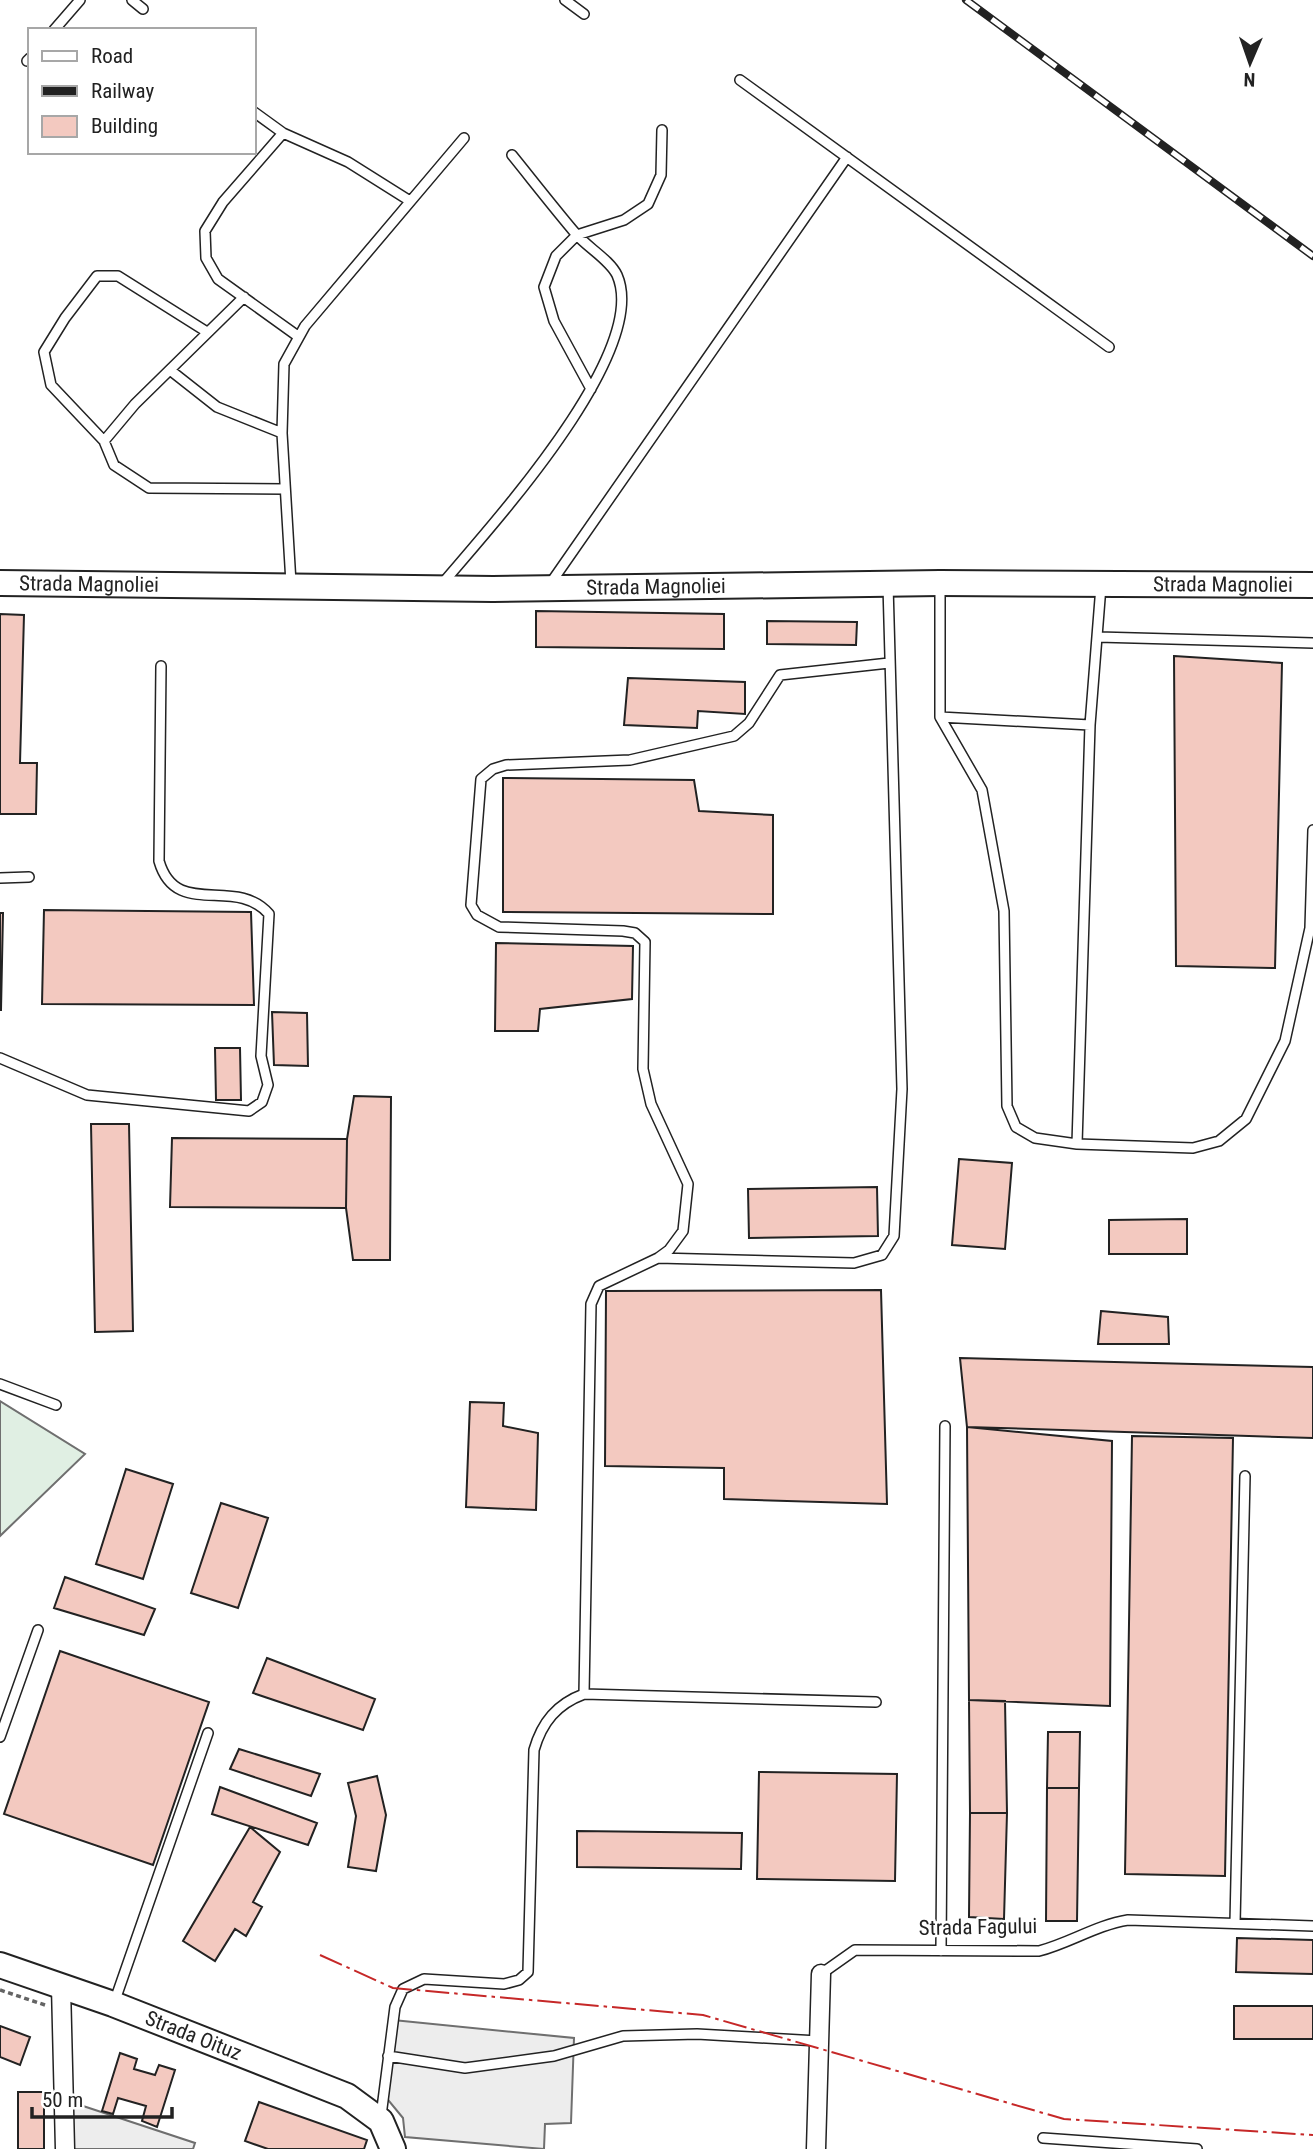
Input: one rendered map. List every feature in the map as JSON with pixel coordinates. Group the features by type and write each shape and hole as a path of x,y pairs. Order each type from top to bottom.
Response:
{"main road":[{"name":"Strada Magnoliei","path":"0,583 438,588 940,583 1313,585"},
{"name":"Strada Oituz","path":"0,1965 113,2004 324,2086 366,2108 381,2121"},
{"path":"381,2121 393,2149"}],"street":[{"name":"Strada Fagului","path":"816,2149 821,1974"},
{"path":"61,1986 65,2149"}],"lane":[{"path":"56,28 80,0"},
{"path":"132,0 144,9"},
{"path":"565,0 584,14"},
{"path":"740,80 1108,347"},
{"path":"256,113 283,133 348,162 410,201"},
{"path":"591,389 554,321 544,287 556,256 577,235 624,220 648,204 660,175 662,130"},
{"path":"283,133 223,202 205,232 206,258 218,279 299,337"},
{"path":"291,586 282,433 284,364 299,337 464,138"},
{"path":"438,588 531,479 591,389 599,376 623,306 616,274 577,235 512,155"},
{"path":"547,588 847,157"},
{"path":"207,332 118,276 97,276 65,318 44,352 51,385 104,441 114,465 149,488 285,489"},
{"path":"104,441 170,370 244,297"},
{"path":"170,370 217,407 282,433"},
{"path":"940,583 940,717 982,790 1004,911 1007,1106 1016,1127 1035,1138 1077,1144 1193,1149 1219,1141 1246,1119 1285,1041 1310,928 1313,830"},
{"path":"658,1258 854,1262 882,1255 894,1236 902,1089 888,584"},
{"path":"1077,1144 1090,725 1101,584"},
{"path":"1098,637 1313,643"},
{"path":"584,1694 591,1304 599,1286 669,1250 683,1231 688,1184 651,1104 643,1069 645,942 635,933 499,927 477,915 471,905 481,779 493,769 506,765 630,760 734,736 749,723 780,675 889,663"},
{"path":"0,1058 87,1095 249,1111 262,1102 268,1085 261,1056 269,914 260,905 244,897 194,894 175,889 164,878 159,862 161,666"},
{"path":"940,717 1090,725"},
{"path":"0,877 29,877"},
{"path":"0,1384 56,1405"},
{"path":"941,1951 945,1426"},
{"path":"1236,1923 1245,1476"},
{"path":"0,1737 38,1630"},
{"path":"381,2121 395,2007 403,1989 424,1979 504,1983 519,1980 528,1972 534,1750 540,1728 564,1701 584,1694 876,1702"},
{"path":"113,2004 208,1733"},
{"name":"Strada Fagului","path":"821,1974 855,1950 1039,1951 1068,1943 1104,1924 1128,1920 1313,1926"},
{"path":"388,2056 465,2068 554,2056 623,2036 697,2034 818,2041"},
{"path":"1043,2138 1196,2149"}],"path":[{"path":"0,1990 62,2011"}],"green space":[{"path":"0,1401 85,1454 0,1536"}],"shaded area":[{"path":"393,2020 574,2038 571,2123 545,2124 544,2149 405,2137 403,2118 384,2095"},
{"path":"71,2102 195,2143 193,2149 69,2149"}],"building":[{"path":"536,611 724,614 724,649 536,647"},
{"path":"0,614 24,615 20,763 37,763 36,814 0,814"},
{"path":"767,621 857,622 856,645 767,644"},
{"path":"1174,656 1282,663 1275,968 1176,966"},
{"path":"628,678 745,682 745,714 698,711 697,728 624,725"},
{"path":"503,778 694,780 699,811 773,815 773,914 503,912"},
{"path":"44,910 251,912 254,1005 42,1004"},
{"path":"0,913 3,913 1,1010 0,1010"},
{"path":"496,943 633,946 632,999 540,1009 538,1031 495,1031"},
{"path":"272,1012 307,1013 308,1066 274,1065"},
{"path":"215,1048 240,1048 241,1100 216,1100"},
{"path":"354,1096 391,1097 390,1260 353,1260 346,1208 347,1139"},
{"path":"91,1124 129,1124 133,1331 95,1332"},
{"path":"172,1138 347,1139 346,1208 170,1207"},
{"path":"959,1159 1012,1163 1005,1249 952,1245"},
{"path":"877,1187 878,1236 749,1238 748,1189"},
{"path":"1187,1219 1187,1254 1109,1254 1109,1220"},
{"path":"881,1290 887,1504 724,1499 724,1468 605,1466 606,1291"},
{"path":"1101,1311 1168,1317 1169,1344 1098,1344"},
{"path":"960,1358 1313,1367 1313,1438 967,1427"},
{"path":"470,1402 504,1403 503,1426 538,1433 536,1510 466,1507"},
{"path":"967,1427 1112,1441 1110,1706 969,1700"},
{"path":"1132,1436 1233,1438 1225,1876 1125,1874"},
{"path":"126,1469 173,1484 143,1579 96,1564"},
{"path":"221,1503 268,1518 238,1608 191,1593"},
{"path":"65,1577 155,1609 144,1635 54,1608"},
{"path":"60,1651 209,1702 153,1865 4,1814"},
{"path":"267,1658 375,1699 363,1730 253,1693"},
{"path":"969,1700 1005,1701 1007,1813 970,1813"},
{"path":"1048,1732 1080,1732 1079,1788 1047,1788"},
{"path":"239,1749 320,1774 311,1796 230,1769"},
{"path":"759,1772 897,1774 895,1881 757,1879"},
{"path":"377,1776 386,1815 376,1871 348,1867 356,1816 348,1783"},
{"path":"220,1787 317,1823 308,1845 212,1814"},
{"path":"1047,1788 1079,1788 1077,1921 1046,1921"},
{"path":"970,1813 1007,1813 1004,1919 969,1917"},
{"path":"250,1827 280,1852 253,1902 262,1907 246,1936 235,1929 215,1961 183,1941"},
{"path":"577,1831 742,1833 741,1869 577,1867"},
{"path":"1237,1938 1313,1940 1313,1974 1236,1972"},
{"path":"1234,2006 1313,2006 1313,2039 1234,2039"},
{"path":"0,2026 30,2037 20,2065 0,2057"},
{"path":"120,2053 137,2059 134,2069 155,2075 159,2065 175,2070 157,2127 142,2121 146,2106 118,2098 113,2114 102,2111"},
{"path":"18,2092 44,2092 44,2149 18,2149"},
{"path":"259,2102 367,2140 364,2149 268,2149 245,2141"}],"railway":[{"path":"966,0 1313,256"}],"power":[{"path":"320,1955 393,1988 703,2015 1064,2119 1313,2135"}]}
